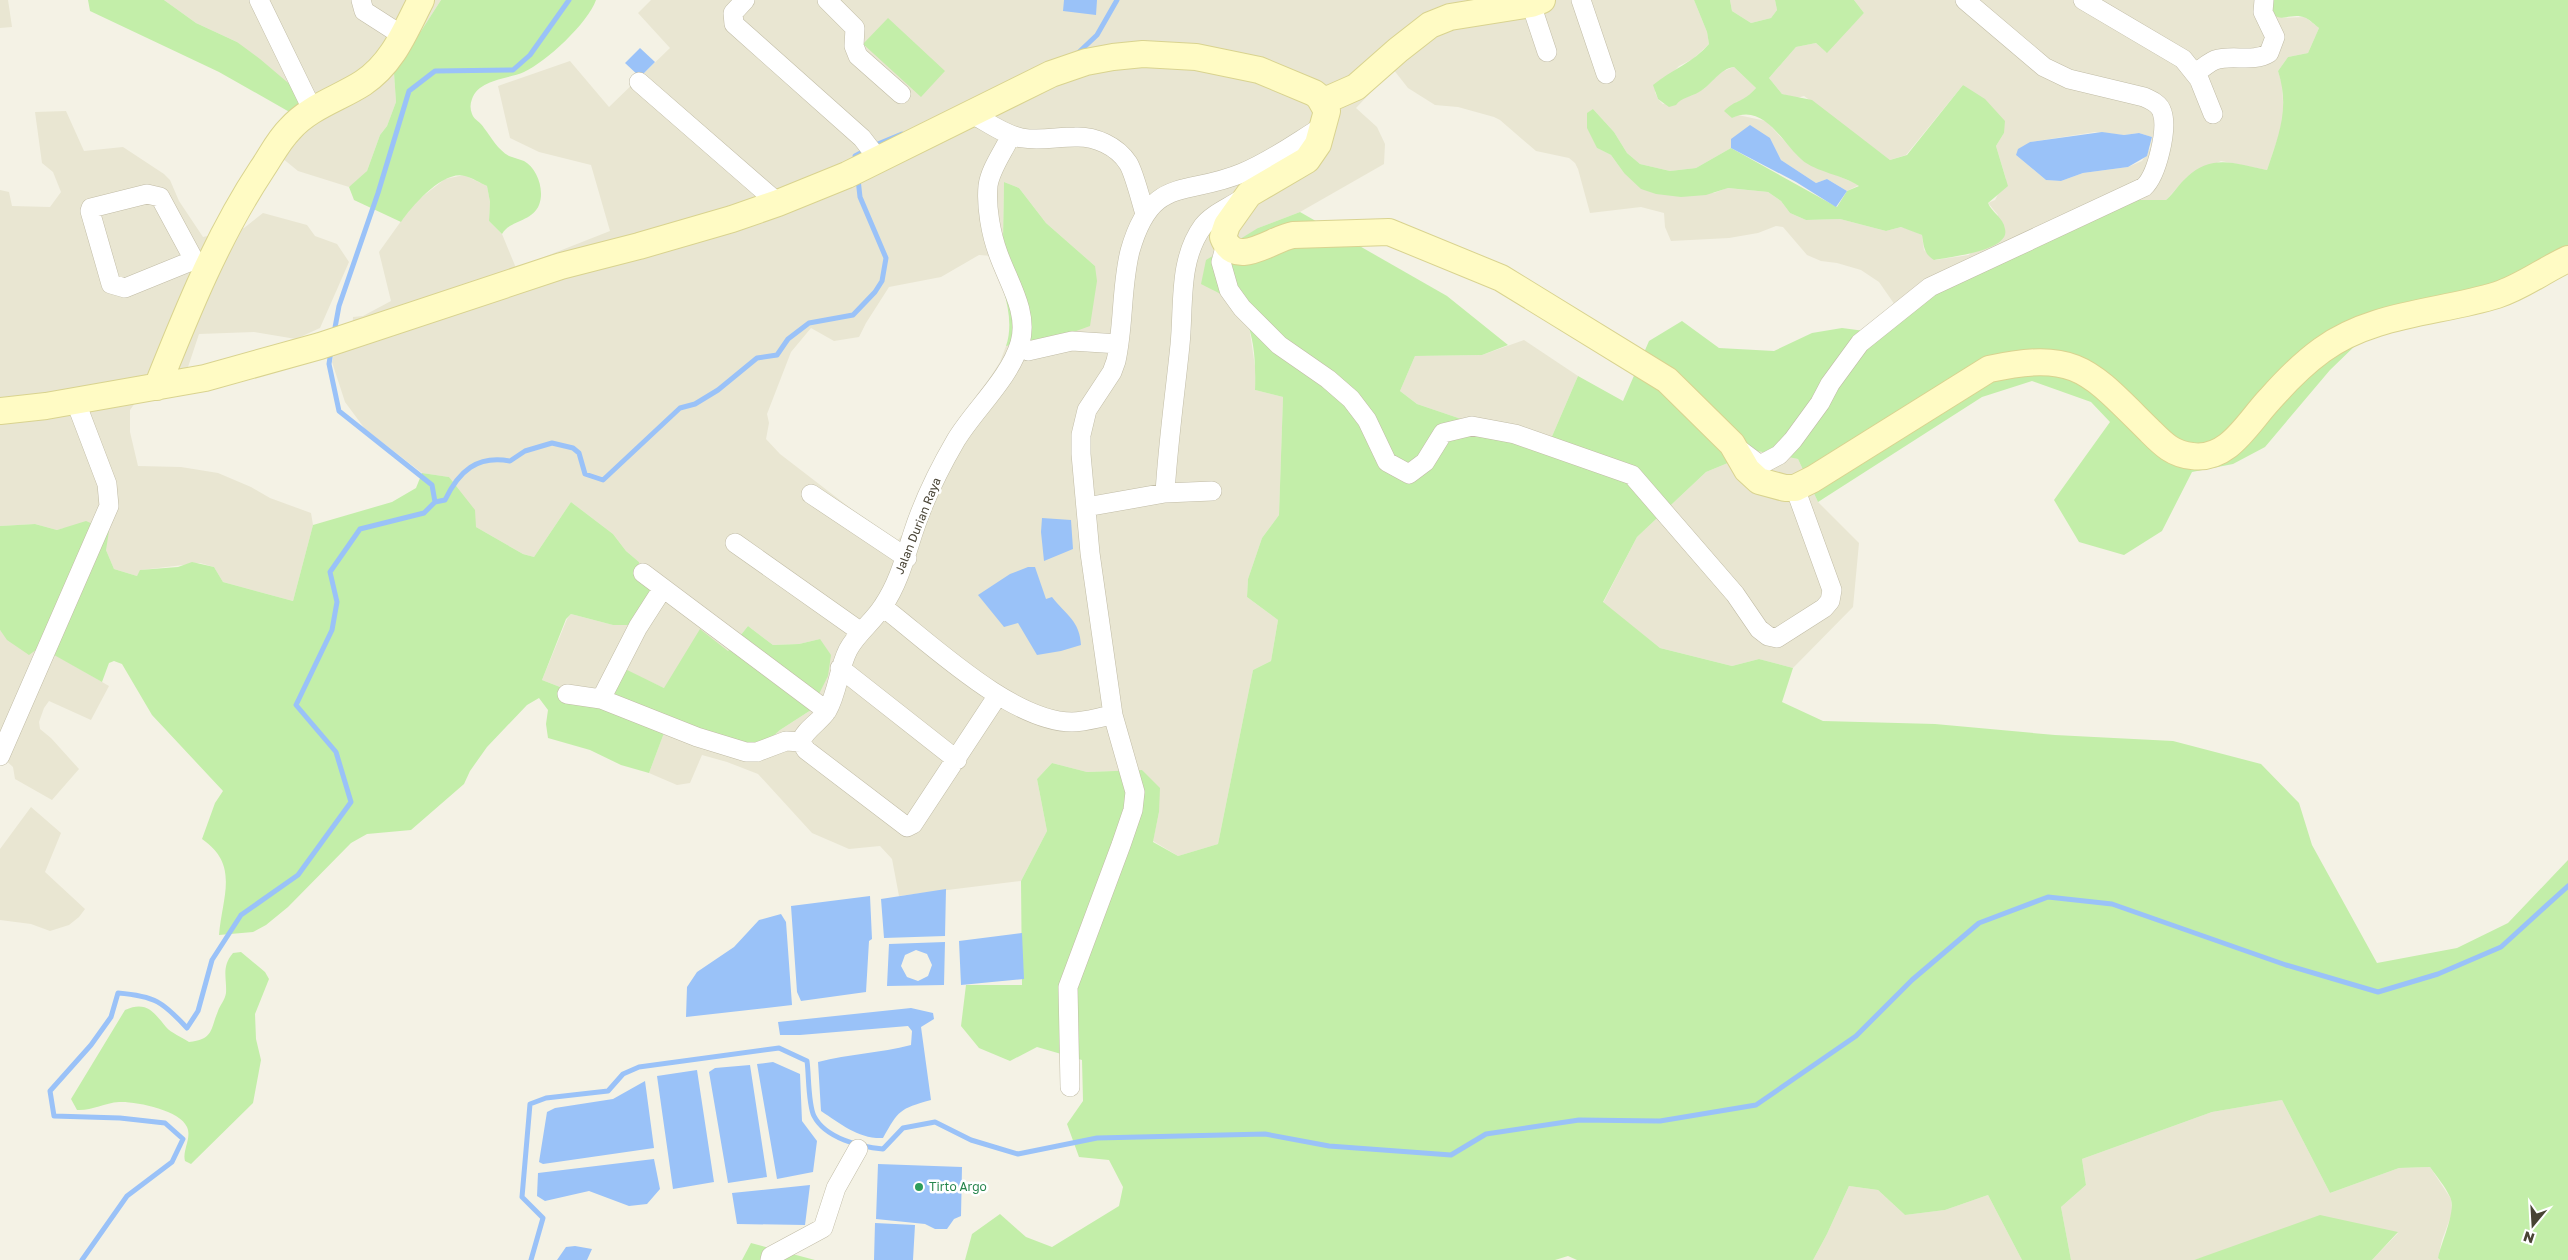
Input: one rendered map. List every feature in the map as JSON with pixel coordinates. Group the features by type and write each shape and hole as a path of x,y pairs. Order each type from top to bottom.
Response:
{"street":[{"path":"259,0 313,111"},
{"path":"361,0 364,11 402,36"},
{"path":"157,387 185,316 202,262 279,142 294,124 374,75 396,50 421,0"},
{"path":"745,0 734,13 734,24 865,158"},
{"path":"827,0 855,28 854,46 858,56 901,94"},
{"path":"1581,0 1606,74"},
{"path":"1249,194 1227,226 1223,237 1226,244 1233,251 1244,252 1261,248 1283,237 1293,235 1389,232 1501,278 1667,380 1732,444 1760,465 1780,455 1811,416 1830,384 1860,343 1930,287 2088,214 2144,186 2151,180 2160,153 2163,124 2162,112 2156,103 2144,97 2069,79 2044,67 1965,0"},
{"path":"2195,74 2214,60 2253,58 2269,53 2275,37 2263,12 2264,0"},
{"path":"1070,1087 1068,987 1121,845 1133,810 1135,792 1113,715 1090,554 1081,454 1083,422 1087,410 1112,372 1119,344 1130,250 1145,214 1166,193 1225,180 1263,164 1430,25 1450,17 1537,2 1547,52"},
{"path":"2096,3 2182,59 2195,74 2213,114"},
{"path":"0,411 205,378 320,346 349,334 561,266 639,246 778,203 865,158 1051,74 1086,62 1144,54 1196,57 1259,70 1314,93 1323,113 1318,144 1307,160 1249,194 1203,225 1188,258 1184,272 1180,342 1168,437 1165,493"},
{"path":"639,82 778,203"},
{"path":"970,112 1011,135 1036,139 1078,136 1093,138 1107,145 1120,153 1129,164 1145,214"},
{"path":"1011,135 991,175 988,198 997,251 1017,299 1022,321 1020,346 1028,351 1072,341 1119,344"},
{"path":"147,194 157,194 202,262 125,288 114,287 111,284 90,216 91,208 147,194"},
{"path":"1226,244 1221,262 1229,290 1242,308 1279,345 1328,379 1351,399 1367,420 1387,462 1409,474 1425,462 1443,433 1472,426 1515,434 1632,475 1735,594 1759,629 1768,636 1777,638 1824,608 1830,601 1832,590 1795,488"},
{"path":"1732,444 1748,470 1759,481 1785,488 1795,488 1813,479 1989,369 2020,362 2051,362 2070,365 2086,372 2110,392 2170,451 2191,456 2208,457 2236,439 2270,399 2322,350 2353,332 2387,321 2498,294 2568,259"},
{"name":"Jalan Durian Raya","path":"827,711 836,691 840,668 848,649 883,607 907,558 913,532 956,440 1008,367 1020,346"},
{"path":"1,749 109,506 107,484 75,400"},
{"path":"1086,507 1165,493 1212,491"},
{"path":"811,494 907,558"},
{"path":"736,543 861,632"},
{"path":"643,573 827,711 803,735 801,742 806,750 907,827 913,824 957,760 998,695"},
{"path":"602,699 638,627 663,588"},
{"path":"883,607 998,695 1037,715 1072,722 1113,715"},
{"path":"840,668 957,760"},
{"path":"567,694 602,699 697,737 746,752 757,752 786,741 801,742"},
{"path":"770,1260 771,1256 786,1247 812,1236 823,1228 836,1188 858,1149"}],"shaded area":[{"path":"0,0 8,0 12,27 0,28"},
{"path":"164,0 441,0 394,73 396,102 387,126 380,135 367,171 362,178 349,187 298,171 266,145 293,114 237,42 196,23"},
{"path":"651,0 1694,0 1707,32 1709,44 1693,59 1679,66 1655,92 1658,99 1663,104 1693,95 1705,88 1721,72 1734,67 1756,88 1746,99 1736,102 1732,118 1738,115 1766,121 1802,160 1859,185 1847,191 1827,179 1816,183 1781,160 1770,138 1731,139 1731,148 1696,168 1670,171 1640,164 1627,153 1614,132 1593,109 1597,148 1611,155 1624,173 1714,193 1727,188 1768,192 1781,201 1790,213 1806,220 1840,219 1886,231 1901,227 1908,229 1922,235 1924,250 1935,260 1969,255 1998,215 1988,203 1995,200 2006,179 1996,146 2004,133 1963,85 1906,155 1890,160 1804,96 1797,98 1782,94 1769,78 1796,47 1816,43 1826,52 1864,13 1854,0 2265,0 2283,18 2305,17 2319,28 2308,53 2288,57 2278,71 2282,84 2284,120 2267,170 2221,161 2187,177 2166,200 2133,200 2085,225 1895,305 1879,282 1861,270 1837,263 1821,261 1807,255 1783,227 1776,226 1758,233 1729,238 1671,241 1665,227 1664,213 1641,207 1590,213 1578,169 1569,158 1536,151 1494,117 1458,107 1435,105 1408,88 1393,69 1356,108 1377,127 1385,144 1384,164 1300,212 1258,228 1237,305 1249,326 1256,373 1255,390 1283,397 1279,515 1262,538 1248,579 1247,597 1278,620 1271,661 1253,670 1218,844 1178,856 1153,841 1159,812 1142,770 1087,772 1052,763 1037,779 1047,831 1021,881 899,896 892,859 880,846 849,849 812,833 758,774 702,755 690,783 677,785 649,773 670,717 762,746 780,730 811,710 820,639 799,644 773,645 748,626 728,651 664,688 621,668 596,701 542,680 567,619 571,614 613,625 639,576 639,562 626,551 613,534 571,502 534,557 523,554 476,527 449,477 422,473 365,429 345,402 332,362 334,354 351,348 353,317 363,316 391,301 379,252 414,203 445,179 464,175 487,186 490,202 489,221 502,234 516,268 610,231 591,165 539,152 510,138 498,86 570,61 609,107 670,48 638,13","holes":["2095,132 2124,135 2139,133 2152,137 2150,148 2142,161 2128,167 2083,173 2061,181 2046,180 2016,155 2030,142","1004,182 1019,188 1046,223 1095,266 1041,340 1006,346 1000,362 947,444 906,530 898,540 867,521 780,454 766,439 769,423 767,414 791,352 811,328 834,341 859,337 889,287 941,277 979,255 993,256 1003,240"]},
{"path":"1730,0 1775,0 1777,10 1771,18 1751,23 1732,11"},
{"path":"66,111 84,151 123,147 164,174 170,180 179,201 203,237 244,228 263,213 307,225 315,236 337,244 349,262 320,328 296,339 254,332 199,334 180,391 140,396 130,410 130,432 138,466 181,467 218,473 251,487 270,498 311,513 313,525 293,601 223,582 214,567 200,563 141,570 137,576 114,569 106,550 64,528 57,530 35,524 0,526 0,190 9,192 12,206 50,207 61,192 53,172 42,163 35,112"},
{"path":"1524,340 1578,376 1547,448 1417,404 1400,391 1415,356 1482,355"},
{"path":"1757,451 1798,459 1818,502 1859,543 1853,607 1793,668 1759,659 1732,666 1660,648 1603,603 1637,537 1706,472"},
{"path":"0,630 8,640 40,646 109,686 91,720 49,701 44,708 39,722 40,729 51,738 79,769 52,800 15,779 13,767 0,755"},
{"path":"31,807 61,833 45,872 85,909 69,925 50,931 31,924 0,920 0,849"},
{"path":"2282,1100 2330,1193 2399,1168 2430,1167 2451,1199 2452,1213 2442,1240 2438,1258 2440,1260 2372,1260 2398,1233 2224,1251 2194,1260 2071,1260 2061,1207 2086,1185 2082,1159 2212,1112"},
{"path":"1849,1186 1878,1190 1905,1215 1945,1210 1988,1195 2022,1260 1813,1260"}],"green space":[{"path":"88,0 164,0 196,23 237,42 260,59 293,87 301,104 293,114 219,72 90,11"},
{"path":"441,0 596,0 592,9 576,30 543,60 524,72 481,87 472,99 471,108 474,118 483,126 501,150 509,156 529,164 539,180 541,199 536,211 510,226 502,234 489,221 490,202 487,186 465,176 447,178 438,184 420,199 401,222 354,200 349,187 367,171 380,135 387,126 396,102 394,73"},
{"path":"1694,0 1730,0 1732,11 1751,23 1771,18 1777,10 1775,0 1854,0 1864,13 1827,53 1816,43 1796,47 1769,78 1782,94 1812,100 1890,160 1907,155 1963,85 1985,99 2005,121 2004,133 1996,146 2008,186 1988,203 2004,225 2004,237 1989,248 1977,252 1934,260 1926,253 1922,235 1901,227 1886,231 1840,219 1806,220 1790,213 1781,201 1768,192 1728,188 1706,195 1681,197 1656,194 1641,189 1624,173 1611,155 1597,148 1587,128 1587,113 1593,109 1614,132 1627,153 1640,164 1670,171 1696,168 1731,148 1837,207 1847,191 1859,186 1822,171 1802,160 1780,135 1763,120 1754,116 1743,115 1732,118 1724,111 1756,88 1734,67 1724,71 1704,89 1681,100 1676,105 1669,107 1658,99 1653,85 1696,56 1709,44 1707,32"},
{"path":"2265,0 2568,0 2568,273 2360,341 2330,370 2265,447 2233,464 2192,472 2162,531 2124,555 2079,542 2054,500 2110,422 2091,402 2032,381 1982,397 1818,502 1798,459 1757,451 1706,472 1637,537 1603,602 1660,648 1732,666 1759,659 1793,668 1782,702 1823,721 1935,724 2055,735 2173,741 2261,764 2299,803 2312,845 2377,963 2457,948 2508,923 2568,860 2568,1260 2440,1260 2438,1258 2450,1218 2452,1203 2446,1189 2430,1167 2399,1168 2330,1193 2282,1100 2212,1112 2082,1159 2086,1185 2061,1207 2071,1260 2022,1260 1988,1195 1945,1210 1905,1215 1878,1190 1849,1186 1813,1260 1577,1260 1568,1256 1555,1260 965,1260 972,1234 1000,1214 1026,1237 1052,1247 1119,1206 1123,1187 1109,1160 1079,1157 1067,1124 1083,1101 1082,1060 1037,1047 1010,1061 979,1048 961,1026 966,985 1022,985 1021,881 1047,831 1037,779 1052,763 1087,772 1142,770 1160,788 1159,812 1153,842 1178,856 1218,844 1253,670 1271,661 1278,620 1247,597 1248,579 1262,538 1279,515 1283,397 1255,390 1255,357 1248,325 1244,315 1235,303 1201,284 1206,260 1258,228 1300,212 1447,296 1508,345 1482,355 1415,356 1400,391 1417,404 1547,448 1578,376 1623,401 1649,341 1682,321 1719,348 1774,351 1812,333 1842,328 1880,333 1942,289 2085,225 2133,200 2166,200 2187,177 2206,165 2225,162 2267,170 2282,121 2283,97 2278,71 2288,57 2308,53 2319,28 2308,19 2299,16 2283,18 2274,15"},
{"path":"888,18 945,71 921,97 863,44"},
{"path":"1004,182 1019,188 1046,223 1095,266 1097,281 1090,326 1068,334 1006,346 1009,335 1008,312 993,256 1003,240"},
{"path":"422,473 449,477 475,510 476,527 523,554 534,557 571,502 613,534 626,551 639,562 639,576 653,589 628,625 613,625 571,614 566,619 542,680 596,701 621,667 664,688 700,629 728,651 748,626 773,645 799,644 820,639 831,655 828,676 811,710 780,730 762,746 742,744 670,717 649,773 621,765 590,750 548,738 546,724 548,710 539,698 527,705 487,747 470,771 464,784 411,830 367,834 351,843 288,907 266,925 253,932 219,935 225,895 225,871 214,849 202,839 215,803 223,791 152,715 122,664 114,661 109,663 102,682 40,647 29,655 7,640 0,630 0,526 35,524 57,530 86,521 109,531 106,550 114,569 137,576 140,570 178,567 192,562 214,567 223,582 293,601 313,525 392,502 416,488"},
{"path":"241,952 265,972 269,979 255,1014 256,1039 261,1060 253,1103 191,1164 185,1161 184,1157 188,1135 187,1127 183,1121 167,1111 126,1102 77,1110 71,1099 125,1010 132,1007 144,1007 153,1012 171,1031 189,1042 203,1039 210,1033 225,996 225,973 229,958 233,953"},
{"path":"2320,1215 2398,1232 2372,1260 2194,1260"},
{"path":"751,1243 815,1260 742,1260"}],"water":[{"path":"1064,0 1097,0 1096,15 1063,11"},
{"path":"640,48 655,62 640,77 625,63"},
{"path":"1750,125 1770,138 1781,160 1816,183 1827,179 1847,191 1836,207 1796,182 1731,148 1731,139"},
{"path":"2102,132 2124,135 2139,133 2152,137 2147,156 2128,167 2083,173 2061,181 2046,180 2016,155 2018,149 2030,142"},
{"path":"1042,518 1071,520 1073,549 1044,561 1041,532"},
{"path":"1028,567 1035,567 1046,599 1052,597 1075,624 1081,645 1037,655 1018,623 1004,627 978,595 1010,574"},
{"path":"946,889 945,936 884,938 881,899"},
{"path":"870,896 872,939 869,941 866,992 801,1001 797,992 791,906"},
{"path":"781,914 786,922 792,1005 686,1017 687,987 697,972 734,947 759,920"},
{"path":"1022,933 1024,979 961,985 959,941"},
{"path":"945,942 944,985 887,986 889,944","holes":["916,950 927,954 932,965 928,976 918,981 907,977 901,966 905,955"]},
{"path":"911,1008 933,1013 934,1019 921,1027 931,1100 901,1112 883,1138 874,1138 858,1133 843,1126 821,1111 818,1062 911,1045 912,1031 908,1026 780,1035 778,1022"},
{"path":"773,1062 800,1074 802,1121 817,1141 813,1172 777,1179 757,1064"},
{"path":"750,1065 767,1177 728,1183 709,1072 715,1068"},
{"path":"697,1070 714,1182 673,1189 657,1076"},
{"path":"645,1081 654,1148 543,1164 539,1162 547,1112 555,1108 613,1099"},
{"path":"654,1159 660,1189 647,1204 629,1206 589,1191 545,1201 537,1196 538,1173"},
{"name":"Tirto Argo","path":"878,1164 962,1167 961,1216 954,1219 947,1229 935,1229 925,1224 876,1219"},
{"path":"810,1185 805,1225 737,1224 732,1193"},
{"path":"875,1223 915,1225 913,1260 874,1260"},
{"path":"575,1246 592,1249 587,1260 557,1260 566,1247"}],"waterway":[{"path":"334,333 339,306 378,193 409,91 435,71 513,70 530,55 569,0"},
{"path":"1078,53 1097,35 1117,0"},
{"path":"873,146 902,134"},
{"path":"856,163 855,156 866,150"},
{"path":"435,502 445,500 456,481 470,467 488,460 510,461 525,451 552,443 573,448 579,453 585,474 603,480 680,408 695,404 718,390 757,358 777,355 788,339 809,323 853,315 875,292 882,281 886,258 860,197 858,179"},
{"path":"82,1260 127,1196 172,1162 183,1139 165,1123 120,1118 54,1116 50,1091 91,1045 111,1017 118,993 141,996 157,1002 171,1012 187,1028 198,1011 212,960 241,915 298,875 351,802 336,752 296,705 332,630 337,602 330,572 360,529 424,513 435,502 432,485 339,411 329,364 331,351"},
{"path":"531,1260 543,1218 522,1197 530,1104 546,1098 608,1091 623,1074 639,1067 779,1048 807,1061 812,1111 819,1124 844,1140 883,1149 903,1128 935,1122 971,1140 1018,1154 1097,1138 1265,1134 1329,1146 1451,1155 1486,1134 1579,1120 1660,1121 1756,1105 1856,1036 1912,980 1979,923 2048,897 2112,904 2286,965 2378,992 2438,974 2501,947 2568,886"}],"place":[{"name":"Tirto Argo","path":"919,1187"}]}
